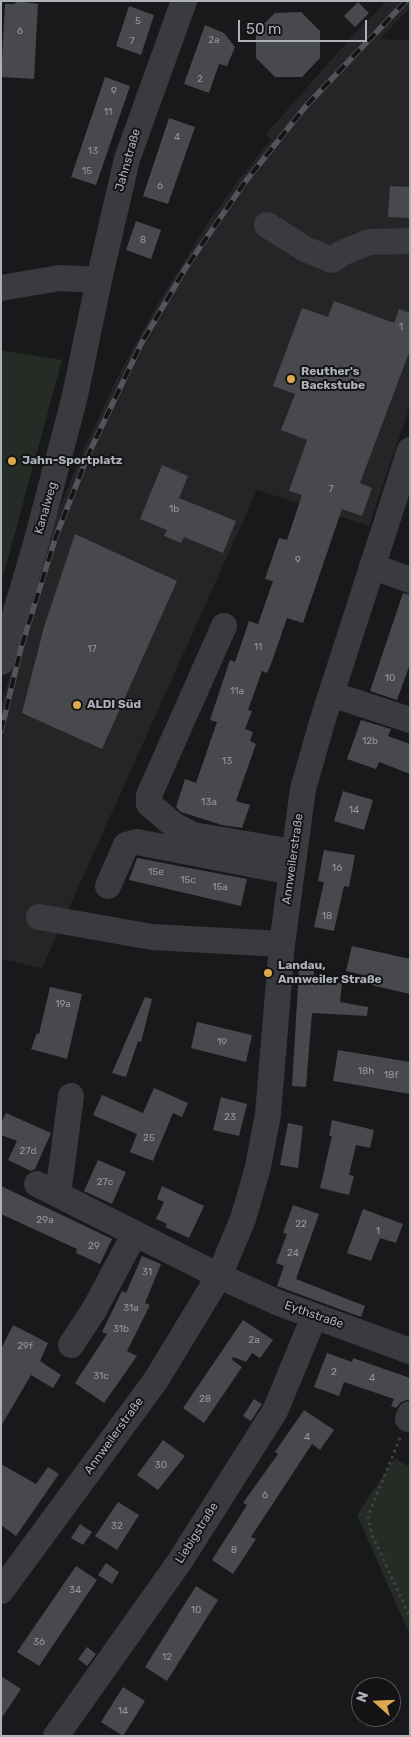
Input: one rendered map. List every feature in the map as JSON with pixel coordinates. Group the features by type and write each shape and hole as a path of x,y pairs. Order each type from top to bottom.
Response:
{"street":[{"name":"Jahnstraße","path":"91,323 127,159 184,1"},
{"path":"267,226 304,249 332,260 342,253 369,242 410,241"},
{"path":"1,288 60,278 99,280"},
{"name":"Kanalweg","path":"1,662 56,474 91,323"},
{"name":"Annweilerstraße","path":"1,1591 156,1380 219,1276 251,1194 265,1133 271,1089 282,944 292,862 308,767 410,450"},
{"path":"372,566 410,580"},
{"path":"224,626 148,795 149,804 175,826 194,835 292,862"},
{"path":"330,694 410,720"},
{"path":"108,886 126,845 137,842 292,862"},
{"path":"39,917 152,938 282,944"},
{"path":"71,1096 48,1189 219,1276"},
{"path":"71,1345 94,1310 134,1233"},
{"name":"Eythstraße","path":"219,1276 314,1316 410,1351"},
{"name":"Liebigstraße","path":"56,1736 180,1561 275,1411 314,1316"}],"path":[{"path":"409,1416 368,1516 372,1535 410,1617"}],"shaded area":[{"path":"387,1 410,1 410,8 380,39 410,40 410,406 369,526 257,490 42,968 1,959 1,707 30,598 52,526 82,453 117,378 154,310 209,221 240,178 271,140 266,134 354,34"},
{"path":"1,350 62,360 1,584"},
{"path":"395,1458 410,1467 410,1635 357,1515"}],"building":[{"path":"16,1 38,4 34,79 1,77 5,4 15,4"},
{"path":"358,2 369,13 355,27 344,16"},
{"path":"129,6 154,15 141,55 116,46"},
{"path":"301,12 320,31 320,58 302,77 275,77 256,58 256,32 275,13"},
{"path":"205,25 224,33 235,47 227,66 219,64 209,93 184,84"},
{"path":"105,77 130,86 96,185 71,177"},
{"path":"169,118 195,127 168,204 143,196"},
{"path":"390,186 410,187 410,218 388,217"},
{"path":"136,221 161,230 151,259 126,250"},
{"path":"334,301 394,323 399,309 410,313 410,350 360,483 372,488 362,516 342,509 303,623 287,618 271,664 267,673 262,671 248,710 252,711 245,729 253,732 250,741 256,744 236,801 250,805 242,828 222,825 181,812 176,807 185,779 196,783 217,722 210,720 230,660 235,662 249,621 258,624 273,581 265,579 279,538 287,540 302,495 289,491 307,440 281,430 295,394 273,386 302,308 328,317"},
{"path":"162,465 188,476 179,498 236,521 223,553 184,537 181,543 164,536 167,530 140,519"},
{"path":"75,534 177,581 102,749 22,713 44,627"},
{"path":"403,593 410,595 410,664 397,700 370,691"},
{"path":"361,720 391,729 388,736 410,744 410,774 379,762 376,769 347,759"},
{"path":"343,791 373,800 364,830 334,821"},
{"path":"324,850 355,855 349,887 344,886 334,931 314,927 324,882 318,881"},
{"path":"137,858 247,879 241,906 129,880"},
{"path":"352,946 410,959 410,994 371,985 373,977 346,971"},
{"path":"299,969 314,970 313,981 342,983 340,1002 368,1007 367,1016 312,1013 306,1087 292,1086"},
{"path":"50,987 82,994 67,1059 31,1049 37,1033 39,1034"},
{"path":"145,997 152,999 141,1042 138,1041 126,1077 112,1073"},
{"path":"197,1022 252,1035 246,1062 191,1048"},
{"path":"338,1050 410,1062 410,1094 333,1081"},
{"path":"154,1088 188,1103 182,1117 173,1113 153,1161 130,1152 137,1134 93,1115 102,1095 143,1113"},
{"path":"221,1097 247,1104 239,1136 213,1130"},
{"path":"6,1113 51,1133 35,1169 31,1171 8,1160 17,1141 1,1135 1,1123"},
{"path":"332,1120 374,1130 370,1148 356,1145 349,1175 354,1176 349,1195 320,1188 332,1136 329,1136"},
{"path":"288,1123 303,1126 298,1168 280,1165"},
{"path":"98,1160 126,1172 112,1204 84,1191"},
{"path":"1,1186 112,1239 100,1264 76,1253 77,1249 1,1214"},
{"path":"162,1186 204,1206 189,1238 165,1227 167,1224 156,1219 164,1202 157,1199"},
{"path":"293,1205 319,1214 296,1279 365,1306 361,1317 277,1286 284,1266 276,1263 287,1234 283,1233"},
{"path":"363,1209 403,1224 396,1243 380,1238 371,1261 347,1253"},
{"path":"142,1256 161,1264 145,1303 150,1305 127,1351 137,1356 104,1403 75,1383 107,1334 102,1332 122,1291 126,1293"},
{"path":"243,1320 273,1340 260,1358 252,1353 246,1362 233,1357 232,1360 242,1367 204,1423 183,1408"},
{"path":"13,1325 48,1343 40,1361 61,1375 53,1388 31,1375 1,1426 1,1349"},
{"path":"327,1353 352,1362 353,1358 410,1378 410,1399 401,1402 396,1408 391,1406 394,1399 344,1382 339,1396 314,1387"},
{"path":"254,1399 262,1404 251,1421 243,1416"},
{"path":"304,1410 334,1430 320,1450 312,1444 251,1537 256,1539 233,1574 212,1560 247,1505 243,1503 278,1454 275,1452"},
{"path":"163,1440 185,1456 158,1490 137,1475"},
{"path":"1,1464 36,1484 48,1467 59,1474 16,1536 1,1525"},
{"path":"118,1502 139,1515 117,1550 95,1536"},
{"path":"80,1524 92,1532 83,1545 71,1538"},
{"path":"106,1563 119,1572 112,1584 98,1575"},
{"path":"76,1566 97,1580 39,1666 17,1652"},
{"path":"196,1586 218,1600 167,1681 145,1667"},
{"path":"87,1647 96,1654 87,1666 78,1659"},
{"path":"1,1676 21,1689 1,1719"},
{"path":"123,1687 145,1701 123,1736 101,1722"}],"railway":[{"path":"1,731 21,648 56,536 89,453 141,344 185,269 245,182 306,106 406,1"}],"place":[{"name":"Reuther's Backstube","path":"291,379"},
{"name":"Jahn-Sportplatz","path":"12,461"},
{"name":"ALDI Süd","path":"77,705"},
{"name":"Landau, Annweiler Straße","path":"268,973"}]}
